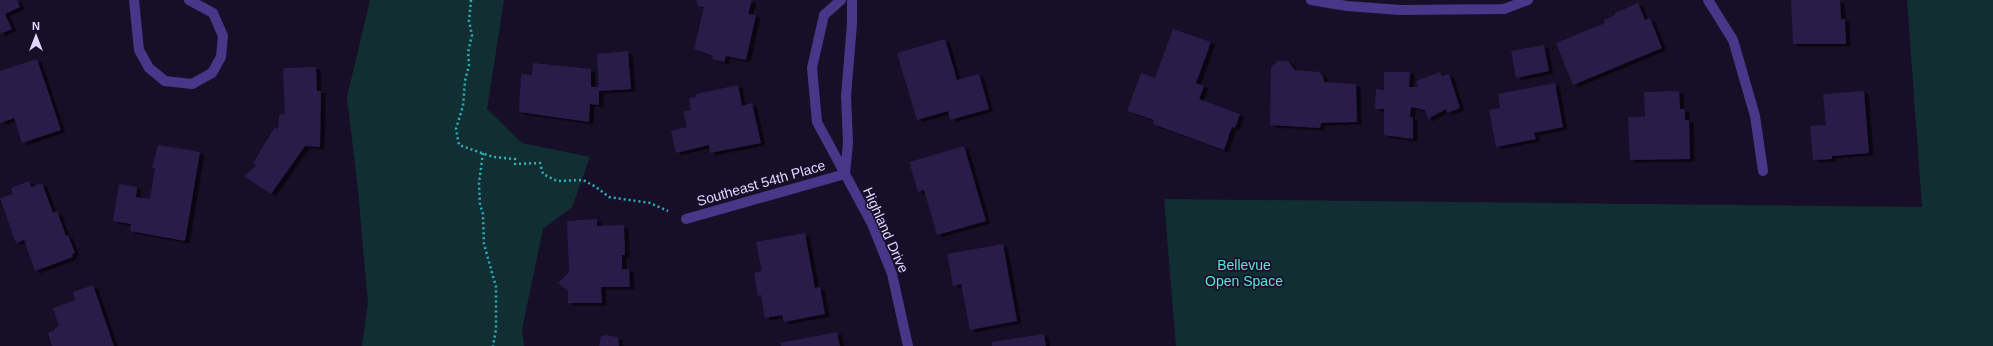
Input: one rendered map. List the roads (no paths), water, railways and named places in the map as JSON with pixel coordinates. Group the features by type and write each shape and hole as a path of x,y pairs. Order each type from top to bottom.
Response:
{"street":[{"path":"134,0 139,50 149,68 165,81 192,84 212,73 221,57 223,36 213,13 189,0"},
{"name":"Highland Drive","path":"841,0 824,14 812,68 817,122 872,224 892,274 908,346"},
{"path":"845,174 848,143 846,96 852,24 852,0"},
{"path":"1311,0 1346,6 1400,10 1452,8 1504,9 1528,0"},
{"path":"1452,8 1470,0"},
{"path":"1708,0 1733,40 1755,116 1764,171"},
{"name":"Southeast 54th Place","path":"686,219 845,174"}],"park label":[{"name":"Bellevue Open Space","path":"1244,274"}]}
